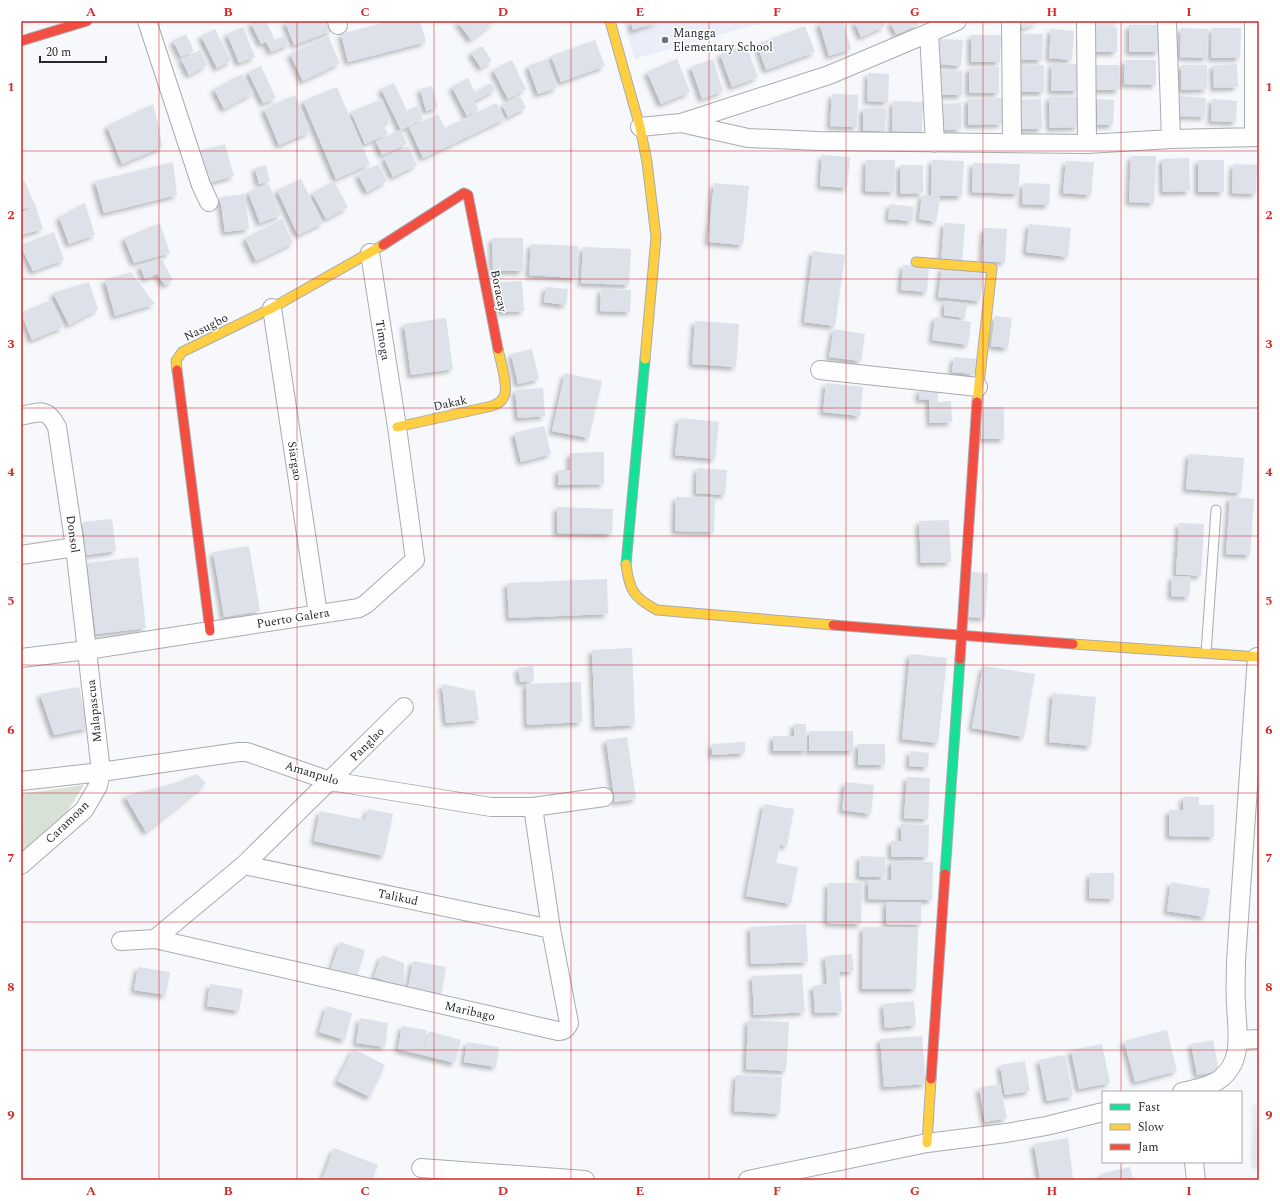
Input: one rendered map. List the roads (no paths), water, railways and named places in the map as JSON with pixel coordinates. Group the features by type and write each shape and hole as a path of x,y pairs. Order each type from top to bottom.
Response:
{"street":[{"path":"21,41 87,21"},
{"path":"147,21 201,185 209,202"},
{"path":"610,21 640,127 647,162 656,237 626,564 628,582 633,594 645,604 657,610 962,636 1258,657 1236,961 1236,996 1239,1040 1235,1058 1228,1072 1219,1080 1208,1085 1187,1091"},
{"path":"640,127 681,123 829,75 957,21"},
{"path":"1011,21 1012,142"},
{"path":"1086,21 1087,144"},
{"path":"1167,21 1171,138"},
{"path":"681,123 748,138 935,143 1012,142 1087,144 1171,138 1256,137 1254,21"},
{"path":"929,33 935,143"},
{"name":"Nasugbo","path":"210,631 176,361 182,352 272,308 370,253 463,193"},
{"name":"Boracay","path":"463,193 468,195 506,391 505,397"},
{"name":"Timoga","path":"370,253 396,427"},
{"path":"916,262 992,268 978,387 927,1143"},
{"name":"Siargao","path":"272,308 318,614"},
{"path":"820,370 978,387"},
{"name":"Dakak","path":"396,427 492,406 499,404 505,397"},
{"name":"Donsol","path":"21,416 40,412 47,413 53,419 57,427 75,547 87,650"},
{"name":"Puerto Galera","path":"21,658 87,650 359,608 415,560 396,427"},
{"path":"21,555 75,547"},
{"name":"Malapascua","path":"87,650 101,772"},
{"name":"Panglao","path":"330,781 404,707"},
{"name":"Amanpulo","path":"21,781 101,772 247,752 330,781 492,807 533,807 604,797"},
{"name":"Caramoan","path":"21,865 84,810 98,786 101,772"},
{"path":"155,939 244,865 330,781"},
{"name":"Maribago","path":"121,941 155,939 558,1031 566,1028 569,1023 551,929 533,807"},
{"name":"Talikud","path":"244,865 551,929"},
{"path":"1239,1040 1259,1040"},
{"path":"752,1179 927,1143 1039,1127 1102,1112"},
{"path":"1194,1163 1196,1180"},
{"path":"421,1168 585,1180"}],"lane":[{"path":"1206,653 1216,510"}],"place":[{"name":"Mangga Elementary School","path":"665,40"}]}
